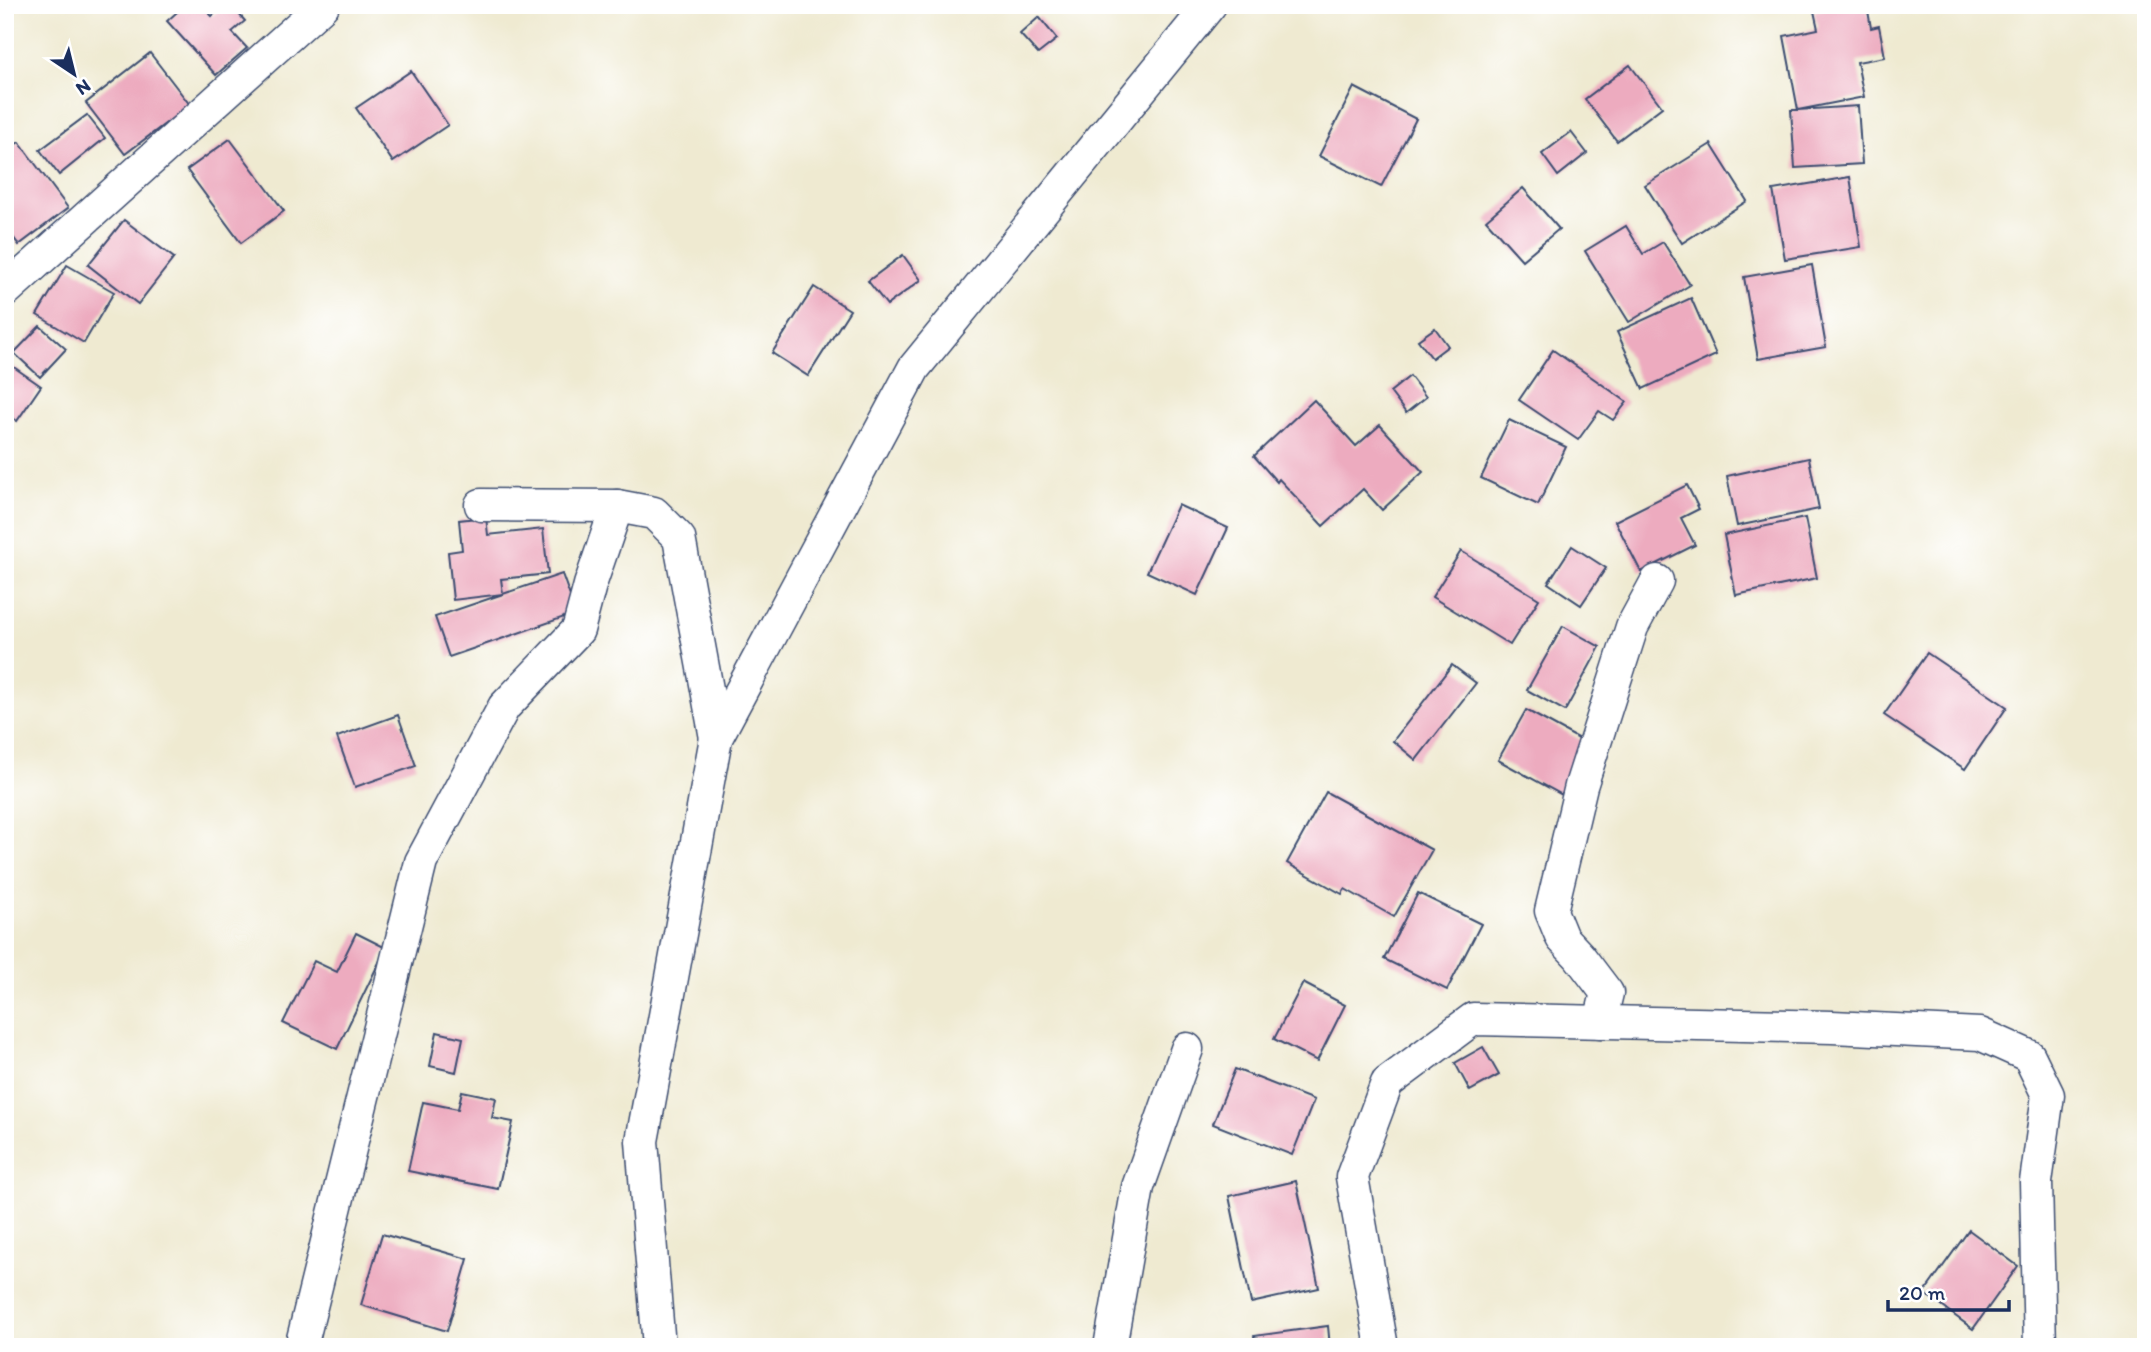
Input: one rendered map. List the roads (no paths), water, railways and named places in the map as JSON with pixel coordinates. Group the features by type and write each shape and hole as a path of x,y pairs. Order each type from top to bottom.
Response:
{"street":[{"path":"5,291 323,5"},
{"path":"659,1347 642,1141 716,737 914,368 1210,5"},
{"path":"481,505 617,506 654,513 679,538 716,737"},
{"path":"301,1347 421,862 504,707 578,630 617,506"},
{"path":"1600,1022 1606,993 1562,938 1551,911 1589,760 1632,627 1657,581"},
{"path":"1382,1347 1352,1178 1387,1083 1473,1019 1832,1027 1980,1034 2029,1056 2048,1096 2036,1182 2040,1347"},
{"path":"1110,1347 1138,1187 1187,1049"}]}
